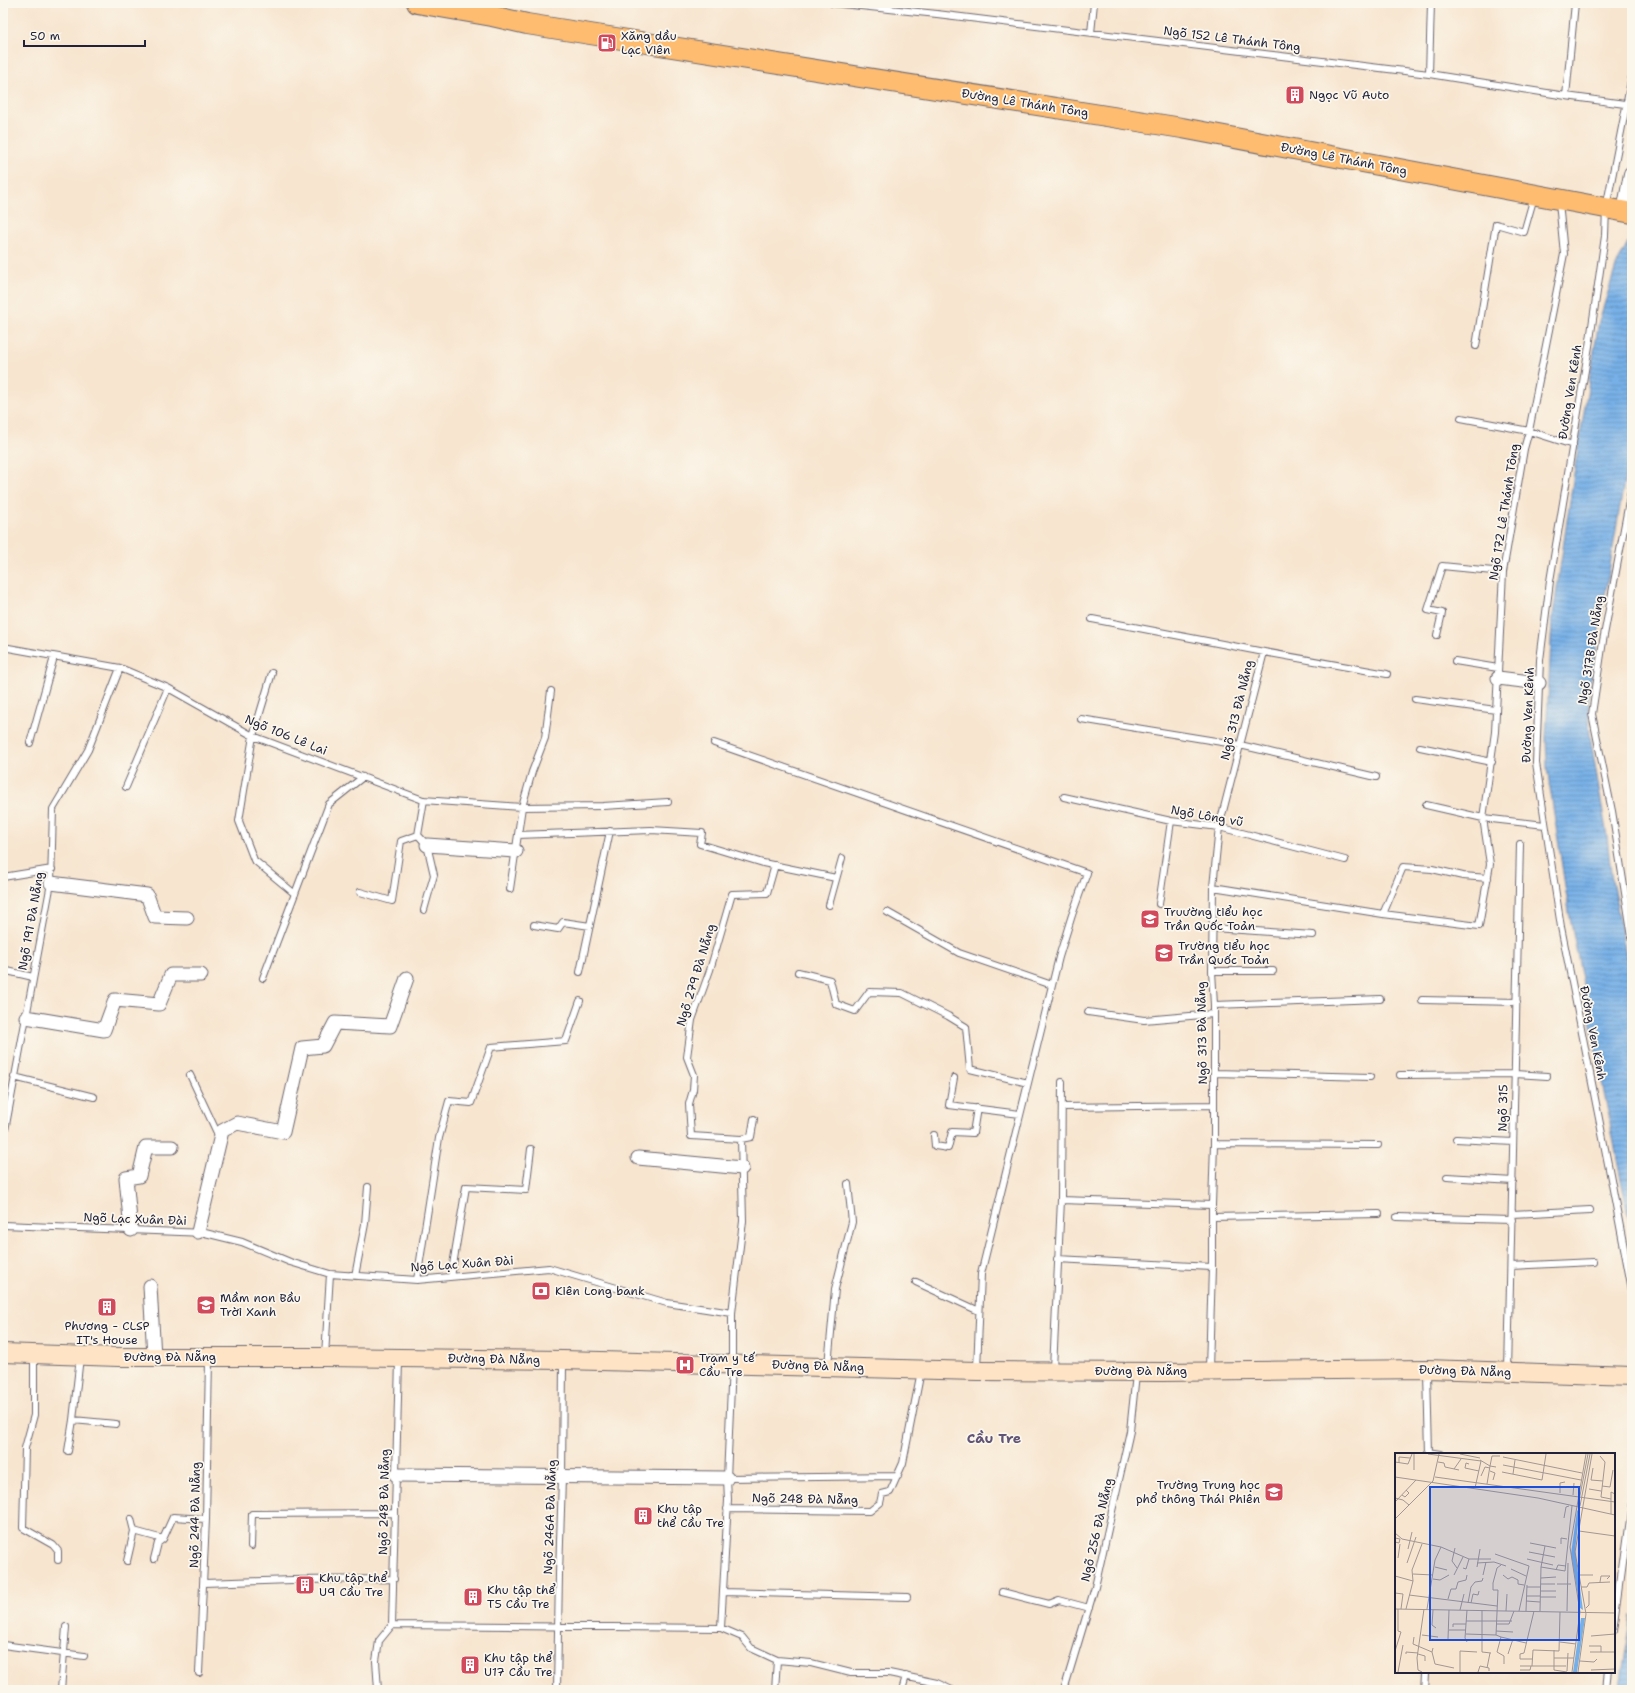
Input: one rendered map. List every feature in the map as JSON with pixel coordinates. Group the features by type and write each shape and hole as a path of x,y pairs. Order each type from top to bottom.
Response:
{"main road":[{"name":"Đường Lê Thánh Tông","path":"417,3 492,12 534,26 1182,128 1534,196 1621,211"},
{"name":"Đường Đà Nẵng","path":"3,1353 154,1357 325,1357 563,1360 977,1371 1427,1370 1632,1376"}],"street":[{"path":"1621,211 1632,174"},
{"path":"1498,673 1539,683"},
{"path":"428,845 516,851"},
{"path":"51,884 147,895 155,917 187,918"},
{"path":"26,1017 104,1030 115,1000 159,1004 171,976 201,975"},
{"path":"198,1232 222,1131 237,1123 283,1132 302,1048 323,1046 335,1024 390,1026 407,978"},
{"path":"130,1230 126,1178 139,1176 146,1147 172,1147"},
{"path":"638,1158 742,1168"},
{"path":"150,1286 154,1357"},
{"path":"396,1475 562,1478 727,1478"}],"lane":[{"name":"Ngõ 152 Lê Thánh Tông","path":"832,3 1429,74 1566,96 1630,104"},
{"path":"1091,33 1094,3"},
{"path":"1429,74 1431,3"},
{"path":"1566,96 1575,3"},
{"name":"Đường Ven Kênh","path":"1632,76 1621,211 1605,236 1573,445 1550,581 1540,660 1536,762 1561,927 1632,1290"},
{"path":"1476,346 1496,224 1524,232 1534,196"},
{"name":"Ngõ 172 Lê Thánh Tông","path":"1383,914 1479,926 1490,864 1483,818 1485,796 1492,762 1503,572 1524,449 1529,431 1564,254 1559,200"},
{"path":"1461,418 1529,431 1573,445"},
{"name":"Ngõ 317B Đà Nẵng","path":"1632,486 1603,641 1592,714 1612,811 1632,937"},
{"path":"1437,635 1442,613 1428,610 1442,566 1503,572"},
{"path":"1092,619 1387,674"},
{"name":"Ngõ 106 Lê Lai","path":"3,647 120,668 168,688 252,736 424,800 522,807 603,806 668,802"},
{"name":"Ngõ 313 Đà Nẵng","path":"1209,1371 1214,1144 1214,1005 1212,971 1213,887 1219,827 1264,652"},
{"path":"30,744 54,657"},
{"path":"1455,661 1498,673"},
{"name":"Ngõ 191 Đà Nẵng","path":"3,1141 5,1111 14,1077 51,884 53,810 88,750 120,668"},
{"path":"272,673 252,736 239,821 254,860 295,894"},
{"path":"126,787 168,688"},
{"path":"510,889 522,807 532,772 545,738 551,691"},
{"path":"1415,699 1496,710"},
{"path":"1081,719 1240,745 1376,777"},
{"path":"714,743 1087,873 1072,915 1052,985 981,1274 977,1371"},
{"path":"1420,747 1492,762"},
{"path":"263,978 329,804 363,777"},
{"name":"Ngõ Lông vũ","path":"1064,797 1171,821 1219,827 1345,860"},
{"path":"418,835 424,800"},
{"path":"1426,805 1483,818 1546,825"},
{"path":"1159,904 1171,821"},
{"path":"518,835 651,830 702,833 700,844 775,865 836,878"},
{"path":"580,972 610,831"},
{"path":"418,835 428,845 434,875 424,910"},
{"path":"360,892 392,902 401,841 418,835"},
{"name":"Ngõ 315","path":"1508,1372 1520,844"},
{"path":"828,905 842,858"},
{"name":"Ngõ 279 Đà Nẵng","path":"741,1138 691,1136 689,1104 693,1090 694,1075 687,1057 692,1020 710,970 732,894 767,893 775,865"},
{"path":"1213,887 1383,914 1403,867 1432,869 1463,876 1488,878"},
{"path":"3,877 52,869"},
{"path":"887,912 959,953 1052,985"},
{"path":"534,925 558,929 563,922 590,926"},
{"path":"1213,928 1313,935"},
{"path":"3,970 33,977"},
{"path":"1212,971 1273,971"},
{"path":"798,972 830,980 836,1004 855,1011 869,992 902,993 948,1016 966,1027 970,1069 1028,1083"},
{"path":"1214,1005 1380,999"},
{"path":"1422,1000 1517,1002"},
{"path":"417,1280 439,1138 449,1101 471,1103 491,1047 566,1041 580,1001"},
{"path":"1088,1012 1144,1020 1214,1014"},
{"path":"1214,1073 1370,1077"},
{"path":"1400,1075 1515,1074 1547,1076"},
{"path":"190,1075 220,1140"},
{"path":"14,1077 94,1097"},
{"path":"954,1078 948,1105 1020,1114"},
{"path":"1053,1371 1057,1259 1061,1200 1062,1082"},
{"path":"1062,1107 1214,1105"},
{"path":"934,1135 935,1146 948,1148 952,1132 974,1133 977,1108"},
{"path":"721,1628 727,1509 732,1364 732,1313 743,1221 741,1138 751,1138 754,1119"},
{"path":"1456,1139 1513,1142"},
{"path":"1214,1144 1378,1145"},
{"path":"451,1277 466,1187 526,1190 531,1149"},
{"path":"1447,1177 1513,1181"},
{"path":"828,1366 835,1289 852,1222 848,1184"},
{"path":"355,1276 365,1224 368,1187"},
{"path":"1061,1200 1212,1205"},
{"path":"1398,1217 1512,1217 1590,1210"},
{"path":"1212,1217 1379,1214"},
{"name":"Ngõ Lạc Xuân Đài","path":"3,1225 198,1232 242,1242 290,1262 330,1274 355,1276 417,1280 550,1268 667,1303 732,1313"},
{"path":"1057,1259 1212,1267"},
{"path":"1511,1266 1593,1262"},
{"path":"325,1357 330,1274"},
{"path":"916,1282 979,1311"},
{"path":"34,1354 34,1415 25,1448 23,1528 53,1545 58,1551 58,1560"},
{"path":"68,1451 80,1356"},
{"name":"Ngõ 244 Đà Nẵng","path":"199,1673 204,1583 209,1357"},
{"name":"Ngõ 248 Đà Nẵng","path":"392,1625 399,1358"},
{"name":"Ngõ 246A Đà Nẵng","path":"557,1690 563,1360"},
{"name":"Ngõ 248 Đà Nẵng","path":"727,1509 870,1511 880,1503 882,1494 890,1492 903,1463 921,1370"},
{"path":"1427,1370 1428,1453"},
{"name":"Ngõ 256 Đà Nẵng","path":"1064,1690 1095,1587 1130,1431 1136,1371"},
{"path":"73,1420 116,1424"},
{"path":"727,1478 898,1476"},
{"path":"1615,1623 1632,1497"},
{"path":"251,1546 252,1514 395,1513"},
{"path":"154,1559 158,1543 162,1539 173,1517 206,1519"},
{"path":"127,1562 134,1531 131,1519"},
{"path":"134,1531 162,1539"},
{"path":"204,1583 394,1579"},
{"path":"723,1592 907,1597"},
{"path":"1002,1592 1049,1604 1059,1600 1089,1608"},
{"path":"378,1690 376,1661 379,1641 392,1625 721,1628 742,1637 751,1648 777,1660 811,1663 852,1673 889,1672 937,1683 952,1690"},
{"path":"61,1690 66,1627"},
{"path":"3,1645 84,1656"},
{"path":"775,1690 777,1660"},
{"path":"1423,1690 1424,1673"},
{"path":"1606,1690 1608,1673"},
{"path":"902,1690 906,1676"}],"water":[{"path":"1628,242 1632,242 1632,435 1588,697 1590,735 1607,836 1611,873 1632,988 1632,1236 1569,912 1547,768 1546,737 1552,622 1576,460 1599,321 1616,266"},
{"path":"1632,1616 1632,1690 1619,1690"}],"place":[{"name":"Xăng dầu Lạc Viên","path":"607,43"},
{"name":"Ngọc Vũ Auto","path":"1295,95"},
{"name":"Truường tiểu học Trần Quốc Toản","path":"1150,919"},
{"name":"Trường tiểu học Trần Quốc Toản","path":"1164,953"},
{"name":"Kiên Long bank","path":"541,1291"},
{"name":"Mầm non Bầu Trời Xanh","path":"206,1305"},
{"name":"Phương - CLSP IT's House","path":"107,1307"},
{"name":"Trạm y tế Cầu Tre","path":"685,1365"},
{"name":"Trường Trung học phổ thông Thái Phiên","path":"1274,1492"},
{"name":"Khu tập thể Cầu Tre","path":"643,1516"},
{"name":"Khu tập thể U9 Cầu Tre","path":"305,1585"},
{"name":"Khu tập thể T5 Cầu Tre","path":"473,1597"},
{"name":"Khu tập thể U17 Cầu Tre","path":"470,1665"}],"district":[{"name":"Cầu Tre","path":"994,1438"}]}
